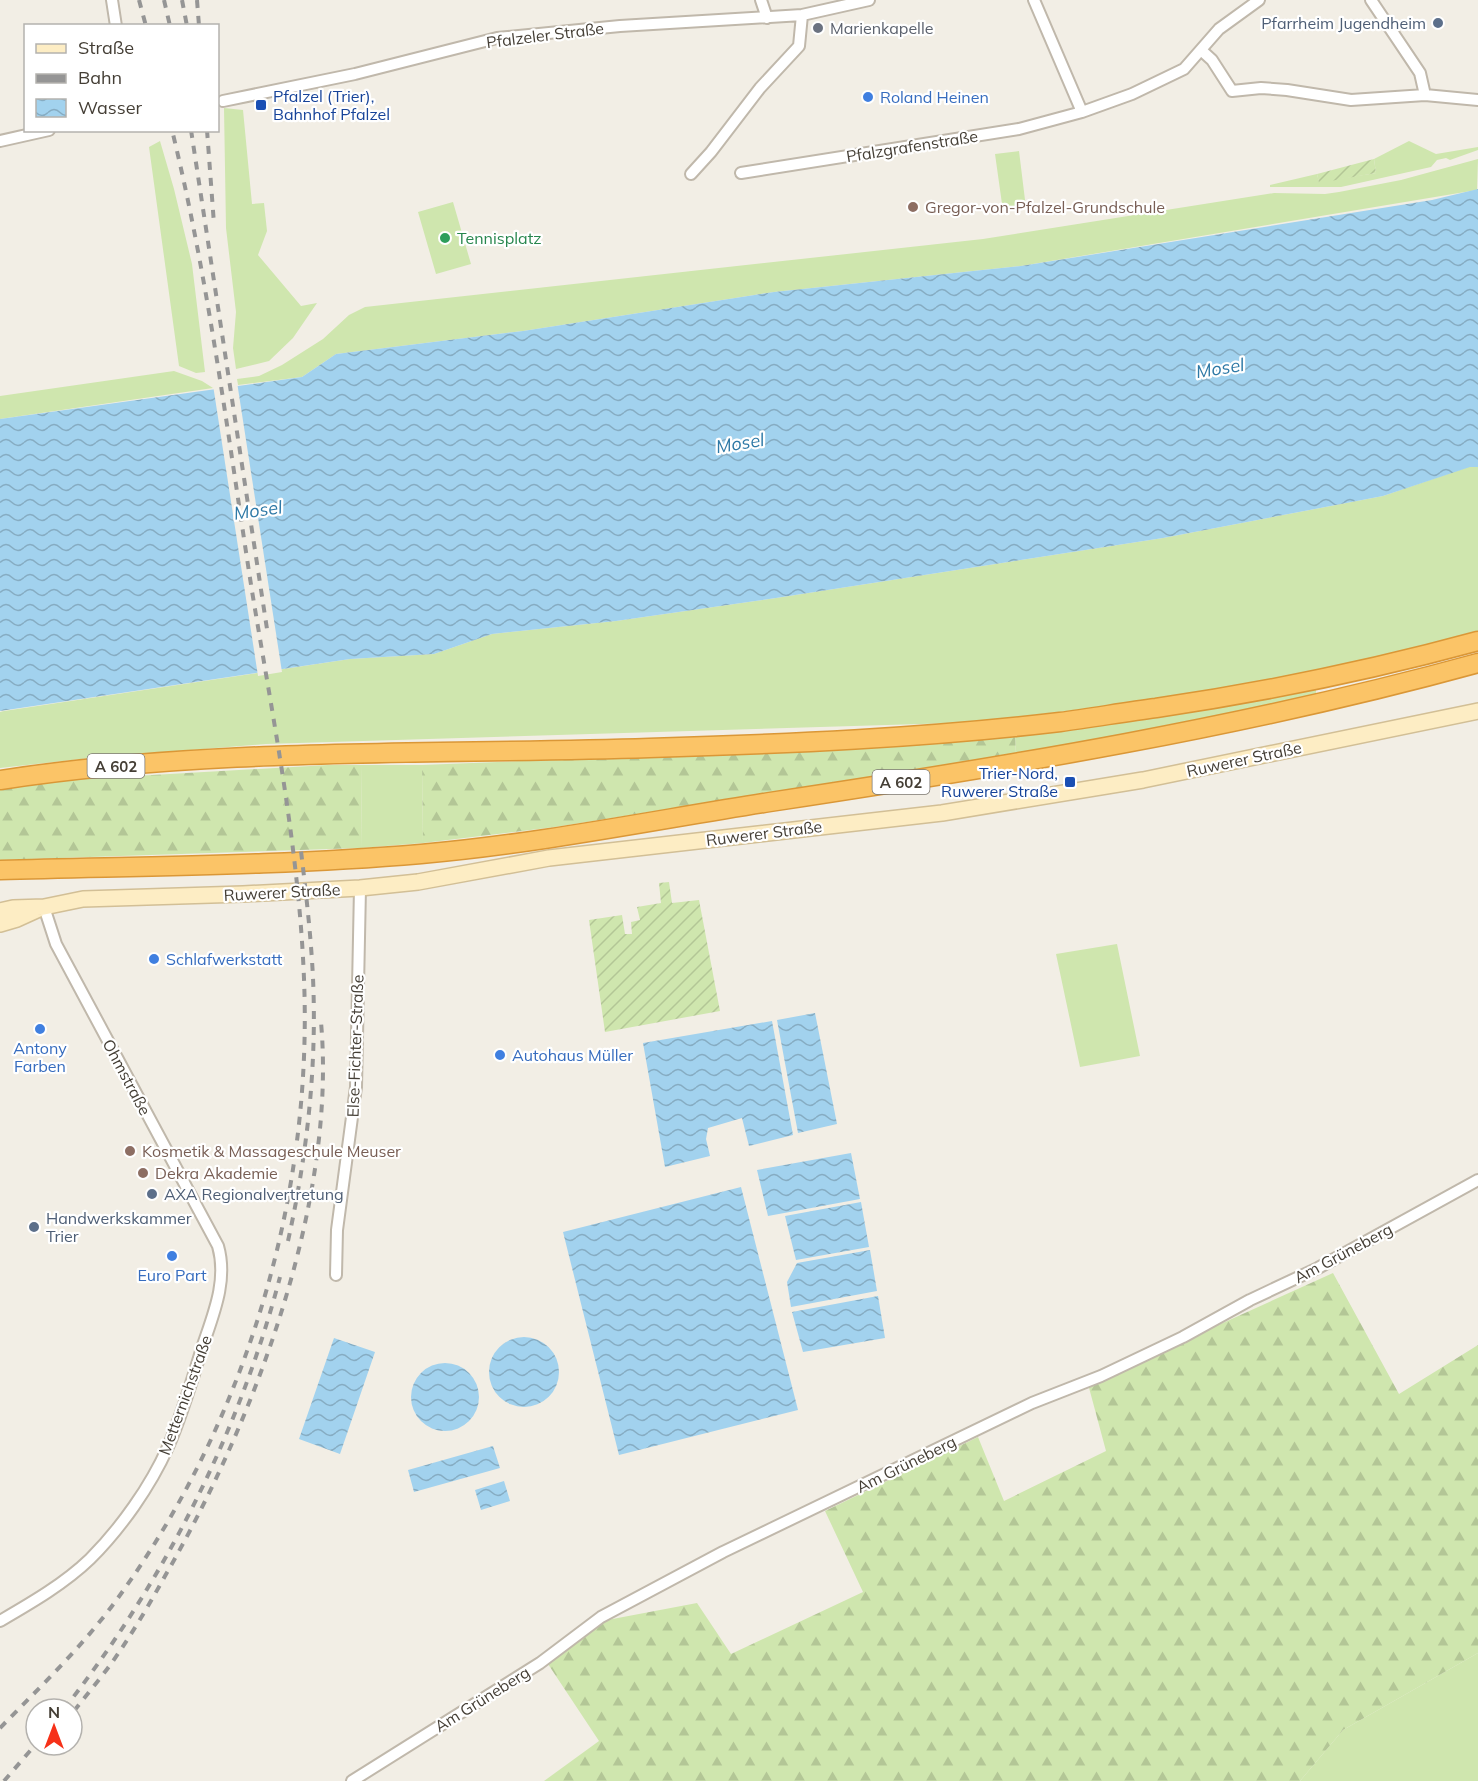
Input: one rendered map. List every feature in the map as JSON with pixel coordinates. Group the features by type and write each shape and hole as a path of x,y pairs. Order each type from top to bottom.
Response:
{"highway":[{"name":"A 602","path":"0,780 109,766 232,758 794,742 946,733 1063,722 1296,684 1478,641"},
{"name":"A 602","path":"0,870 317,862 424,854 528,841 1063,755 1322,703 1478,663"}],"main road":[{"name":"Ruwerer Straße","path":"44,907 83,899 225,895 360,888 418,882 549,858 942,813 1143,780 1478,711"},
{"path":"0,911 13,908 44,907"},
{"path":"0,924 44,907"}],"street":[{"path":"112,0 116,24"},
{"path":"762,0 767,18"},
{"name":"Pfalzeler Straße","path":"223,101 355,74 497,38 620,26 801,15 869,0"},
{"path":"1034,0 1082,112"},
{"name":"Pfalzgrafenstraße","path":"741,173 1019,129 1082,112 1132,94 1184,69 1219,30 1259,0"},
{"path":"1371,0 1420,73 1425,95"},
{"path":"691,174 711,152 760,88 799,46 801,15"},
{"path":"1201,50 1212,60 1232,91 1261,88 1351,100 1425,95 1478,100"},
{"path":"0,141 40,132"},
{"name":"Else-Fichter-Straße","path":"336,1275 337,1230 356,1087 360,888"},
{"name":"Ohmstraße","path":"44,907 56,944 218,1246 222,1264 221,1280"},
{"name":"Am Grüneberg","path":"352,1781 540,1663 601,1617 723,1551 1032,1402 1101,1376 1183,1336 1250,1300 1318,1268 1478,1180"},
{"name":"Metternichstraße","path":"0,1621 56,1586 90,1558 128,1514 151,1480 174,1434 218,1298 221,1280"}],"green space":[{"path":"224,108 243,110 252,204 264,203 267,231 258,255 301,306 317,303 293,338 269,361 236,369 233,348 236,312 226,228"},
{"path":"160,141 192,264 205,372 196,373 179,366 149,147"},
{"path":"1409,141 1436,154 1478,147 1478,150 1450,160 1446,158 1437,160 1431,167 1341,187 1270,187 1270,185 1317,174 1319,182 1376,173 1374,159"},
{"path":"1019,151 1026,208 1003,211 995,154"},
{"path":"1374,159 1376,173 1319,183 1317,174"},
{"path":"1478,159 1477,190 1021,266 774,292 523,331 336,354 302,377 238,385 237,379 259,376 282,365 323,339 349,315 365,307 983,239 1274,193 1325,194 1401,180"},
{"name":"Tennisplatz","path":"453,202 471,264 436,274 418,212"},
{"path":"174,371 202,381 213,388 0,419 0,396"},
{"path":"1471,466 1478,467 1478,631 1284,677 1152,700 954,723 266,744 0,768 0,712 4,711 350,659 434,654 492,634 616,621 1163,538 1383,496"},
{"path":"1316,689 1316,696 1152,731 1016,754 1015,736"},
{"path":"1015,736 1016,754 555,827 423,843 422,765 896,746"},
{"path":"362,765 422,765 423,843 361,848"},
{"path":"362,765 361,848 0,860 0,788 83,779"},
{"path":"669,882 672,903 699,900 720,1011 605,1032 589,920 622,915 625,934 632,934 631,922 640,920 637,907 661,903 659,883"},
{"path":"1117,944 1140,1056 1080,1067 1056,954"},
{"path":"1333,1273 1399,1394 1478,1345 1478,1653 1343,1730 1300,1781 544,1781 599,1741 548,1664 602,1621 697,1603 731,1654 863,1592 825,1511 978,1437 1004,1501 1106,1451 1088,1384"},
{"path":"1478,1653 1478,1781 1300,1781 1343,1730"}],"water":[{"name":"Mosel","path":"1478,189 1478,467 1470,467 1383,496 1163,538 616,621 492,634 434,654 350,659 0,711 0,419 302,377 336,354 523,331 774,292 1021,266 1432,200"},
{"path":"815,1013 837,1124 798,1133 777,1020"},
{"path":"772,1021 793,1135 749,1146 742,1118 708,1128 706,1139 710,1156 665,1167 643,1043"},
{"path":"851,1153 860,1199 768,1216 757,1170"},
{"path":"741,1187 798,1410 619,1455 563,1232"},
{"path":"861,1202 869,1247 796,1260 785,1216"},
{"path":"870,1250 877,1291 791,1307 787,1282 797,1263"},
{"path":"878,1296 885,1338 803,1352 792,1312"},
{"path":"524,1337 543,1343 553,1353 559,1372 553,1391 543,1401 524,1407 505,1401 495,1391 489,1372 495,1353 505,1343"},
{"path":"334,1338 375,1352 340,1454 299,1439"},
{"path":"452,1363 464,1369 473,1378 479,1390 477,1410 469,1421 452,1431 438,1431 421,1421 413,1410 411,1390 421,1373 432,1365"},
{"path":"493,1446 500,1468 414,1492 408,1470"},
{"path":"504,1481 510,1501 481,1510 475,1490"}],"pier":[{"path":"237,382 282,672 258,676 213,385"}],"railway":[{"path":"139,0 145,24"},
{"path":"164,0 170,24"},
{"path":"182,0 187,24"},
{"path":"197,0 199,24"},
{"path":"0,1728 74,1651 115,1602 161,1533 201,1461 234,1385 262,1307 282,1226 297,1144 304,1062 304,979 291,833 207,302 172,132"},
{"path":"191,132 267,629"},
{"path":"207,132 214,224"},
{"path":"288,1241 305,1143 312,1078 314,1011 312,962 301,851"},
{"path":"84,1699 120,1651 165,1576 229,1450 258,1380 282,1309 302,1236 316,1163 323,1091 321,1022"},
{"path":"73,1697 134,1610 194,1504 243,1392 280,1277"},
{"path":"4,1781 25,1757"}],"place":[{"name":"Pfarrheim Jugendheim","path":"1438,23"},
{"name":"Marienkapelle","path":"818,28"},
{"name":"Roland Heinen","path":"868,97"},
{"name":"Pfalzel (Trier), Bahnhof Pfalzel","path":"261,105"},
{"name":"Gregor-von-Pfalzel-Grundschule","path":"913,207"},
{"name":"Tennisplatz","path":"445,238"},
{"name":"Trier-Nord, Ruwerer Straße","path":"1070,782"},
{"name":"Schlafwerkstatt","path":"154,959"},
{"name":"Antony Farben","path":"40,1029"},
{"name":"Autohaus Müller","path":"500,1055"},
{"name":"Kosmetik & Massageschule Meuser","path":"130,1151"},
{"name":"Dekra Akademie","path":"143,1173"},
{"name":"AXA Regionalvertretung","path":"152,1194"},
{"name":"Handwerkskammer Trier","path":"34,1227"},
{"name":"Euro Part","path":"172,1256"}]}
